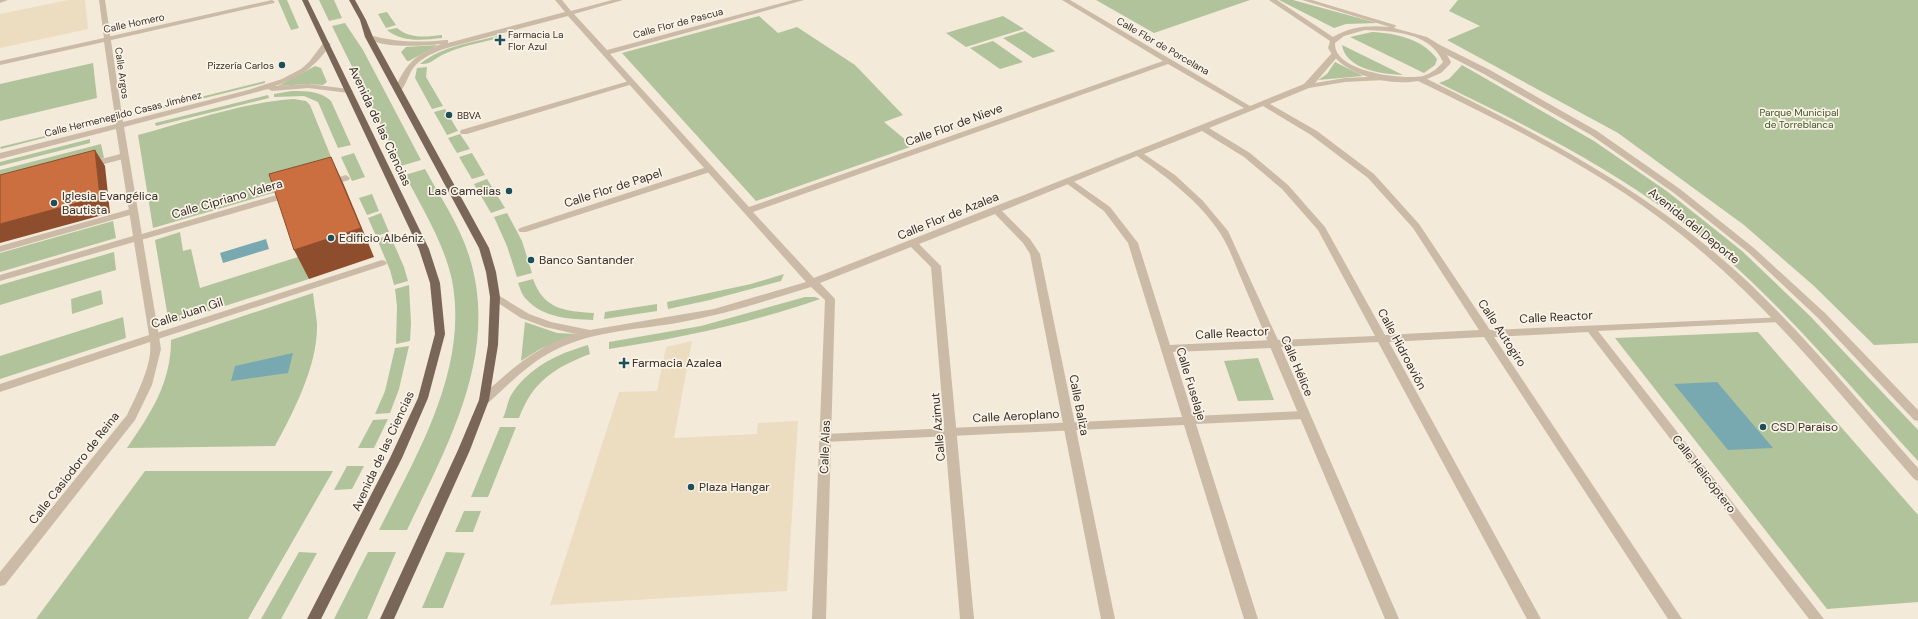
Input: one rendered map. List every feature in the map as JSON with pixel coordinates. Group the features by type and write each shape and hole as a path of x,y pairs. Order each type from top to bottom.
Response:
{"main road":[{"name":"Avenida de las Ciencias","path":"305,0 424,249 435,283 440,334 420,405 396,458 314,619"},
{"path":"352,0 363,20 368,36 484,248 495,297 493,345 484,400 464,450 387,619"}],"street":[{"path":"0,1 5,0"},
{"name":"Calle Argos","path":"102,0 119,126"},
{"path":"558,0 812,283"},
{"path":"398,91 405,72 417,59 444,46 620,0"},
{"name":"Calle Flor de Pascua","path":"606,53 801,0"},
{"name":"Calle Flor de Porcelana","path":"1065,0 1250,108"},
{"path":"1272,0 1333,40"},
{"path":"1305,0 1384,22 1411,34"},
{"name":"Calle Homero","path":"0,63 272,2"},
{"path":"1385,78 1354,69 1335,55 1332,48 1333,40 1336,36 1344,32 1365,28 1392,29 1411,34"},
{"name":"Avenida del Deporte","path":"1411,34 1426,39 1594,133 1677,191 1752,251 1822,316 1918,417"},
{"path":"368,36 386,43 409,45 448,42 471,38"},
{"name":"Calle Hermenegildo Casas Jiménez","path":"0,156 251,92 281,81 307,68 316,61 326,44"},
{"path":"1307,86 1345,80 1385,78 1420,79 1434,75 1443,70 1447,62 1445,54 1438,47"},
{"path":"1307,86 1322,72 1335,55"},
{"name":"Calle Flor de Nieve","path":"747,211 1170,61"},
{"name":"Avenida del Deporte","path":"1420,79 1512,123 1565,151 1618,184 1671,222 1721,262 1779,319 1918,476"},
{"path":"464,132 632,83"},
{"name":"Calle Hermenegildo Casas Jiménez","path":"251,92 308,86 349,91"},
{"name":"Calle Flor de Azalea","path":"587,333 682,319 742,306 812,283 1307,86"},
{"name":"Calle Autogiro","path":"1263,103 1314,133 1371,176 1416,226 1675,619"},
{"name":"Calle Casiodoro de Reina","path":"0,581 99,459 131,417 147,385 156,349 119,126"},
{"name":"Calle Hidroavión","path":"1203,128 1247,155 1285,187 1322,229 1534,619"},
{"name":"Calle Hélice","path":"1138,153 1178,182 1200,203 1225,232 1392,619"},
{"path":"82,167 124,156"},
{"name":"Calle Flor de Papel","path":"523,230 710,169"},
{"path":"318,186 346,178"},
{"name":"Calle Fuselaje","path":"1069,181 1107,209 1133,243 1250,619"},
{"name":"Calle Cipriano Valera","path":"0,278 296,192"},
{"name":"Calle Baliza","path":"996,210 1027,241 1035,254 1108,619"},
{"path":"0,249 134,211"},
{"name":"Calle Azimut","path":"913,243 936,266 967,619"},
{"name":"Calle Juan Gil","path":"0,388 382,263"},
{"name":"Calle Alas","path":"812,283 830,299 819,619"},
{"path":"495,297 531,318 549,325 587,333"},
{"name":"Calle Reactor","path":"1166,349 1779,319"},
{"name":"Calle Helicóptero","path":"1591,328 1817,619"},
{"path":"484,400 516,370 560,343 587,333"},
{"name":"Calle Aeroplano","path":"825,438 1304,415"}],"green space":[{"path":"278,0 287,0 299,28 291,30"},
{"path":"319,0 334,0 342,18 329,21"},
{"path":"1096,0 1250,0 1154,33"},
{"path":"1279,0 1293,0 1377,23 1346,24 1334,28"},
{"name":"Parque Municipal de Torreblanca","path":"1458,0 1918,0 1918,343 1874,345 1814,286 1744,225 1618,133 1447,40 1480,26 1449,11"},
{"path":"387,12 396,25 386,28 378,14"},
{"path":"759,16 778,33 797,27 855,65 903,115 884,122 913,146 756,201 622,53"},
{"path":"1003,16 1024,29 966,47 946,33"},
{"path":"345,23 363,50 421,160 401,166 332,26"},
{"path":"397,28 402,32 413,36 424,37 442,35 442,38 420,40 406,39 387,30"},
{"path":"1025,31 1056,51 1033,58 1003,38"},
{"path":"1372,32 1408,38 1424,46 1437,59 1435,65 1424,73 1350,37"},
{"path":"497,36 499,38 456,49 429,63 420,64 447,49"},
{"path":"993,41 1023,62 1000,69 970,48"},
{"path":"438,45 409,61 407,61 401,52 406,47"},
{"path":"1342,45 1403,75 1376,72 1366,69 1350,60"},
{"path":"1335,62 1363,76 1318,80 1327,74"},
{"path":"93,63 97,98 0,121 0,84"},
{"path":"1462,65 1594,141 1668,192 1742,251 1810,316 1918,430 1918,461 1804,334 1743,274 1678,219 1650,199 1592,162 1532,129 1439,83 1449,79"},
{"path":"315,66 321,68 327,82 323,85 307,84 278,86"},
{"path":"427,67 426,77 443,106 432,109 415,78 417,68"},
{"path":"265,81 265,83 153,111 152,109"},
{"path":"292,91 318,93 331,101 351,145 338,148 318,102 304,96 274,97 274,94"},
{"path":"268,95 269,98 156,126 155,123"},
{"path":"294,99 306,101 310,105 338,174 153,228 138,135 236,108"},
{"path":"445,109 458,131 447,135 434,112"},
{"path":"90,125 1,149 0,147"},
{"path":"460,134 470,149 457,153 448,138"},
{"path":"90,139 90,143 0,166 0,162"},
{"path":"101,144 104,158 0,185 0,170"},
{"path":"354,153 365,177 352,181 341,157"},
{"path":"472,153 485,175 472,179 459,157"},
{"path":"425,169 456,224 470,259 477,295 478,330 473,365 464,399 452,433 407,530 379,530 409,471 436,410 446,378 453,346 455,313 452,280 438,239 405,175"},
{"path":"487,179 505,208 491,213 474,184"},
{"path":"372,194 379,211 367,215 359,198"},
{"path":"381,213 389,232 376,236 368,218"},
{"path":"507,213 522,241 532,273 517,277 507,246 494,217"},
{"path":"113,221 116,238 0,272 0,253"},
{"path":"180,232 183,251 191,249 200,288 301,256 309,279 169,324 155,240"},
{"path":"390,235 404,267 408,281 394,285 390,270 377,239"},
{"path":"114,252 116,270 0,305 0,285"},
{"path":"784,274 781,281 710,300 668,309 667,302 751,284"},
{"path":"533,279 543,297 549,303 565,310 594,313 593,320 566,318 548,314 540,310 523,296 518,283"},
{"path":"409,285 411,323 410,341 396,344 397,306 395,289"},
{"path":"101,290 103,304 72,314 71,299"},
{"path":"313,293 317,324 314,355 304,387 275,446 127,448 158,397 168,370 171,340"},
{"path":"805,297 815,297 820,299 794,308 716,329 609,349 609,342 701,326"},
{"path":"657,304 657,311 604,319 605,312"},
{"path":"123,317 126,338 0,379 0,356"},
{"path":"525,322 557,333 577,334 540,349 521,361"},
{"name":"CSD Paraiso","path":"1758,332 1918,515 1918,602 1827,609 1615,338"},
{"path":"588,345 590,354 555,371 538,385 531,394 519,418 503,418 510,397 525,378 534,370 554,358"},
{"path":"409,346 399,389 390,413 375,414 385,391 395,348"},
{"path":"1258,358 1274,400 1238,401 1224,361"},
{"path":"388,419 374,448 358,448 373,420"},
{"path":"500,427 516,427 488,497 471,497"},
{"path":"347,466 364,466 352,489 334,490"},
{"path":"145,471 333,471 248,619 36,619"},
{"path":"464,511 481,511 473,532 455,532"},
{"path":"299,552 317,553 281,619 261,619"},
{"path":"368,552 396,552 367,619 334,619"},
{"path":"446,552 465,553 443,608 422,608"}],"shaded area":[{"path":"68,0 85,0 88,29 0,48 0,14"},
{"name":"Plaza Hangar","path":"692,341 674,438 757,434 758,423 798,421 787,591 550,605 619,392 657,391 666,347"}],"water":[{"path":"266,239 269,249 223,263 220,253"},
{"path":"293,353 288,373 231,381 235,366"},
{"path":"1717,382 1773,448 1728,450 1674,384"}],"building":[{"path":"95,150 100,197 0,224 0,175"},
{"path":"331,157 361,228 294,250 269,174"}],"place":[{"name":"Farmacia La Flor Azul","path":"500,40"},
{"name":"Pizzería Carlos","path":"282,65"},
{"name":"BBVA","path":"449,115"},
{"name":"Las Camelias","path":"509,191"},
{"name":"Iglesia Evangélica Bautista","path":"54,203"},
{"name":"Edificio Albéniz","path":"331,238"},
{"name":"Banco Santander","path":"531,260"},
{"name":"Farmacia Azalea","path":"624,363"},
{"name":"CSD Paraiso","path":"1763,427"},
{"name":"Plaza Hangar","path":"691,487"}]}
